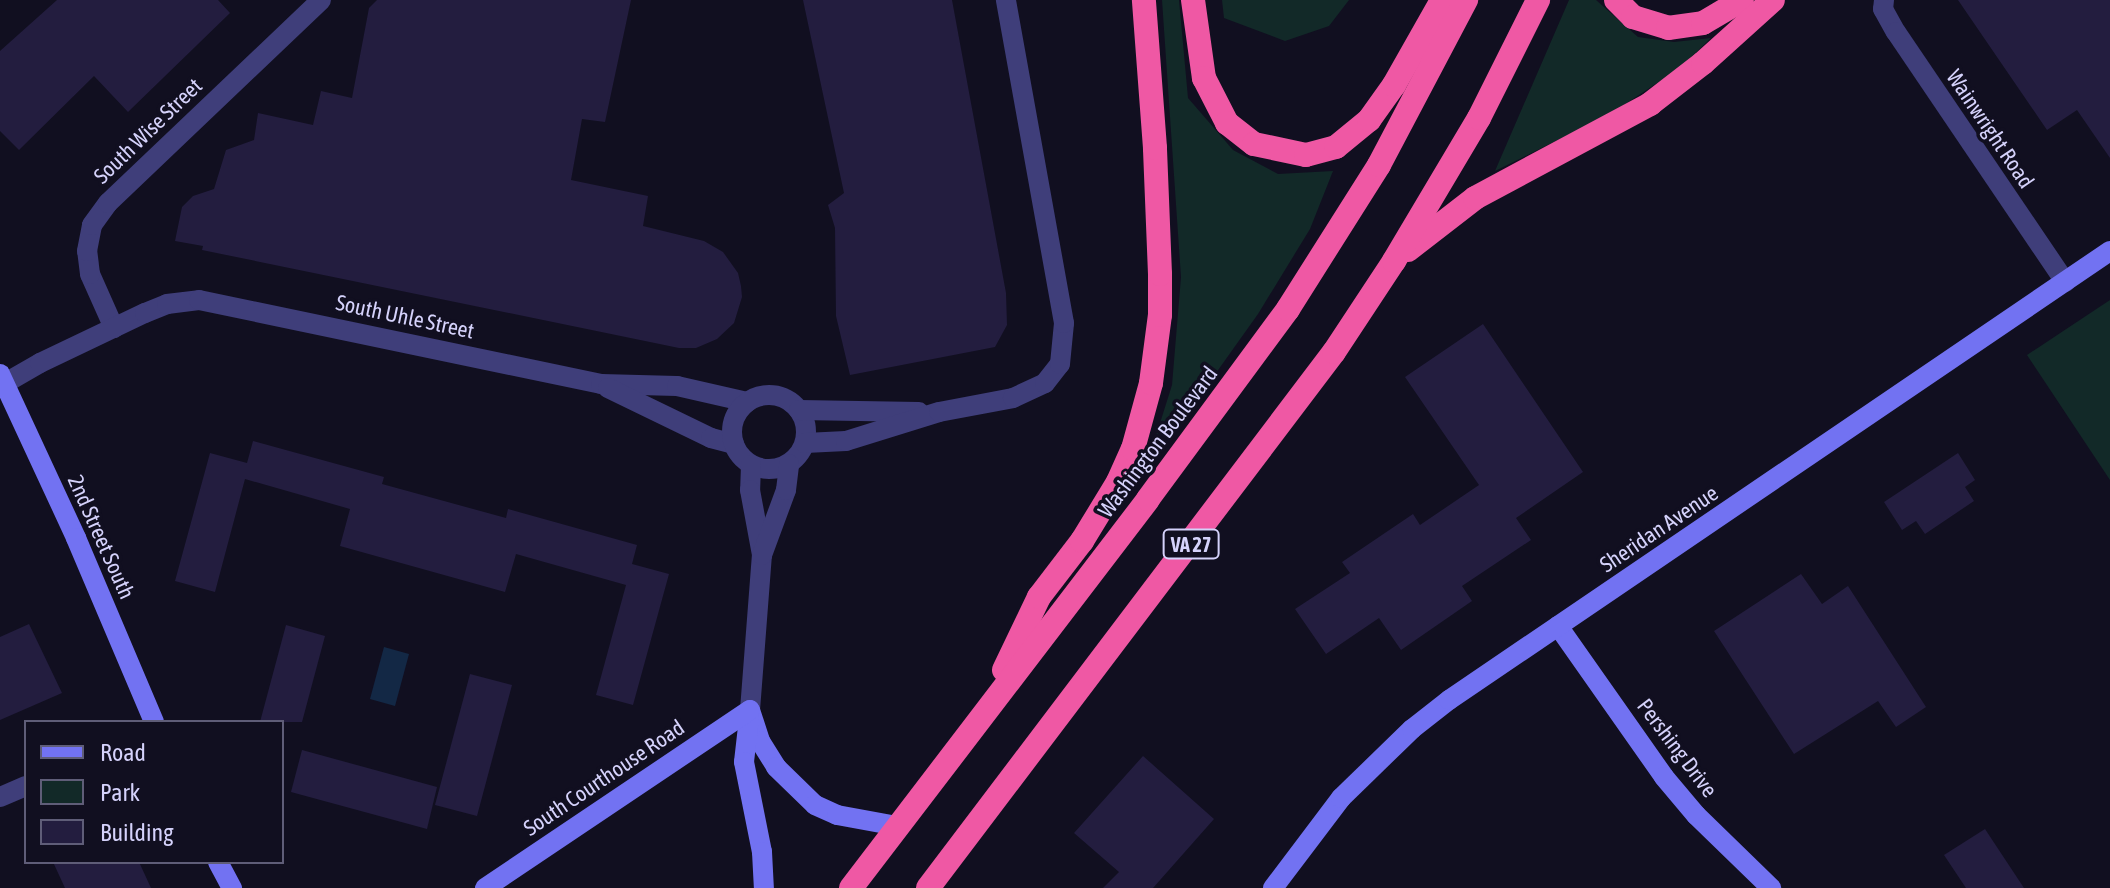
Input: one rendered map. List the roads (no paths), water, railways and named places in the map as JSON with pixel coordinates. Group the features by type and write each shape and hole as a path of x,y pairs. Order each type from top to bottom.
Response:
{"highway":[{"path":"983,714 1039,597 1082,541 1118,482 1133,449 1151,383 1160,315 1160,274 1144,0"},
{"path":"1193,0 1204,78 1227,123 1254,144 1306,155 1336,147 1369,120 1394,85 1442,0"},
{"name":"Washington Boulevard","path":"851,888 1288,309 1379,165 1466,0"},
{"name":"VA 27","path":"928,888 1272,436 1394,261 1479,118 1538,0"},
{"path":"1616,0 1633,17 1668,28 1703,23 1742,0"},
{"path":"1394,261 1475,198 1650,104 1703,63 1773,0"},
{"path":"941,888 980,820"}],"street":[{"name":"South Wise Street","path":"114,328 90,274 87,251 92,225 108,203 321,0"},
{"path":"805,443 862,437 939,412 1001,401 1036,389 1054,374 1064,352 1064,323 1006,0"},
{"name":"Wainwright Road","path":"1884,0 1883,9 1896,32 2065,282"},
{"name":"Sheridan Avenue","path":"1273,888 1341,798 1412,729 1558,626 2110,251"},
{"name":"South Uhle Street","path":"2,381 167,304 199,300 221,301 601,384 677,386 747,402"},
{"name":"2nd Street South","path":"2,381 153,720"},
{"name":"South Uhle Street","path":"601,384 711,438 734,444"},
{"path":"789,464 770,470 751,465 734,444 732,426 747,402 765,395 777,396 799,410 939,412"},
{"path":"762,555 786,490 789,464 805,443 807,432 799,410"},
{"path":"751,465 750,490 762,555 744,762 762,852 764,888"},
{"name":"Pershing Drive","path":"1558,626 1664,777 1696,815 1771,888"},
{"path":"750,710 760,741 776,767 815,805 837,815 897,826"},
{"name":"South Courthouse Road","path":"485,888 750,710"},
{"path":"0,797 24,787"},
{"path":"219,864 232,888"}],"water":[{"path":"384,647 409,654 395,706 370,699"}]}
